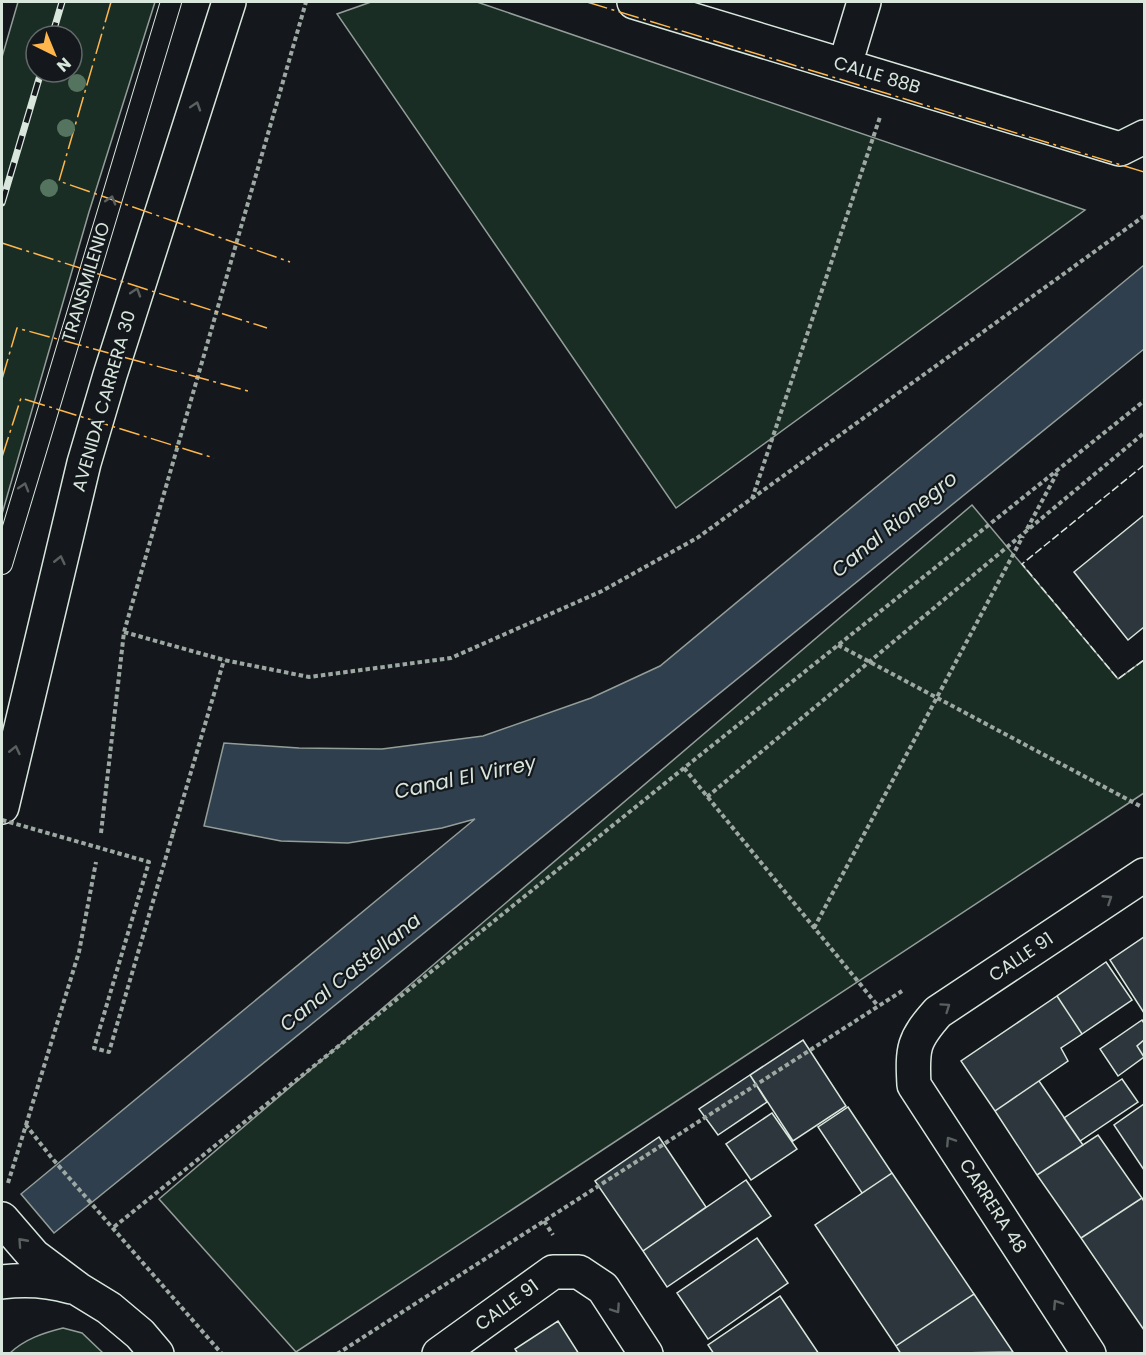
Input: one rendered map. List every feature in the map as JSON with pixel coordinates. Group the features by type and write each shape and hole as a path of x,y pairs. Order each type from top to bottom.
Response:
{"main road":[{"name":"AVENIDA CARRERA 30","path":"2,807 84,463 229,2"},
{"name":"CALLE 88B","path":"634,2 893,80 1132,143"},
{"path":"845,65 864,2"},
{"name":"CALLE 91","path":"913,1053 920,1032 938,1012 1144,876"},
{"name":"CARRERA 48","path":"913,1053 914,1085 1089,1353"},
{"path":"3,1205 34,1256 109,1308 140,1334 157,1353"},
{"name":"CALLE 91","path":"439,1353 553,1272 579,1272 603,1288 646,1353"},
{"path":"2,1282 53,1281 78,1288"}],"lane":[{"name":"TRANSMILENIO","path":"2,564 171,2"}],"path":[{"path":"101,833 124,632 306,2"},
{"path":"752,499 893,80"},
{"path":"124,632 224,660 309,677 451,658 602,591 696,538 1144,216"},
{"path":"114,1227 1144,401"},
{"path":"707,797 1144,434"},
{"path":"814,928 1059,469"},
{"path":"838,645 1140,806"},
{"path":"2,820 149,862 94,1048 109,1052 224,660"},
{"path":"684,768 878,1006"},
{"path":"3,1205 79,952 96,862"},
{"path":"337,1353 907,988"},
{"path":"26,1125 51,1157 222,1353"}],"green space":[{"path":"18,2 155,2 89,212 2,514 2,57"},
{"path":"371,2 477,2 1085,210 676,508 337,14"},
{"path":"972,505 1118,679 1144,660 1144,793 296,1352 159,1199"},
{"path":"63,1328 82,1333 103,1353 10,1353 35,1337"}],"water":[{"path":"1144,265 1144,349 54,1233 21,1194 475,819 442,828 348,843 281,841 204,826 224,743 299,748 382,749 483,736 591,698 660,666"}],"building":[{"path":"1144,515 1144,627 1128,640 1074,572"},
{"path":"1144,937 1144,1013 1110,960"},
{"path":"1106,962 1132,1000 1082,1034 1057,996"},
{"path":"1057,996 1082,1034 1061,1048 1068,1061 995,1111 961,1061"},
{"path":"1142,1020 1144,1040 1137,1046 1144,1057 1118,1076 1100,1049"},
{"path":"803,1040 846,1106 793,1141 750,1075"},
{"path":"1144,1040 1144,1057 1137,1046"},
{"path":"750,1075 767,1102 718,1135 699,1109"},
{"path":"1122,1079 1138,1102 1080,1141 1064,1118"},
{"path":"1039,1081 1083,1145 1037,1175 995,1111"},
{"path":"1144,1104 1144,1170 1114,1125"},
{"path":"848,1107 892,1173 862,1193 818,1127"},
{"path":"772,1113 797,1149 751,1180 726,1144"},
{"path":"1098,1135 1142,1198 1081,1238 1037,1175"},
{"path":"659,1137 706,1207 643,1251 595,1181"},
{"path":"892,1173 974,1294 896,1346 815,1225"},
{"path":"746,1180 771,1216 667,1287 643,1251"},
{"path":"1142,1198 1144,1202 1144,1330 1081,1238"},
{"path":"757,1238 788,1283 708,1339 677,1293"},
{"path":"974,1294 1013,1352 901,1354 896,1346"},
{"path":"780,1296 819,1354 714,1354 708,1345"},
{"path":"558,1321 579,1354 518,1354 515,1349"}],"railway":[{"path":"56,24 62,2"},
{"path":"2,203 37,84"}],"fence":[{"path":"1144,465 1022,564 1118,679 1144,660"}],"power":[{"path":"111,2 59,181 290,262"},
{"path":"587,2 1144,172"},
{"path":"2,243 267,328"},
{"path":"2,379 17,328 248,391"},
{"path":"2,457 21,398 214,458"}],"water label":[{"name":"Canal Rionegro","path":"894,524"},
{"name":"Canal El Virrey","path":"465,777"},
{"name":"Canal Castellana","path":"350,972"}]}
